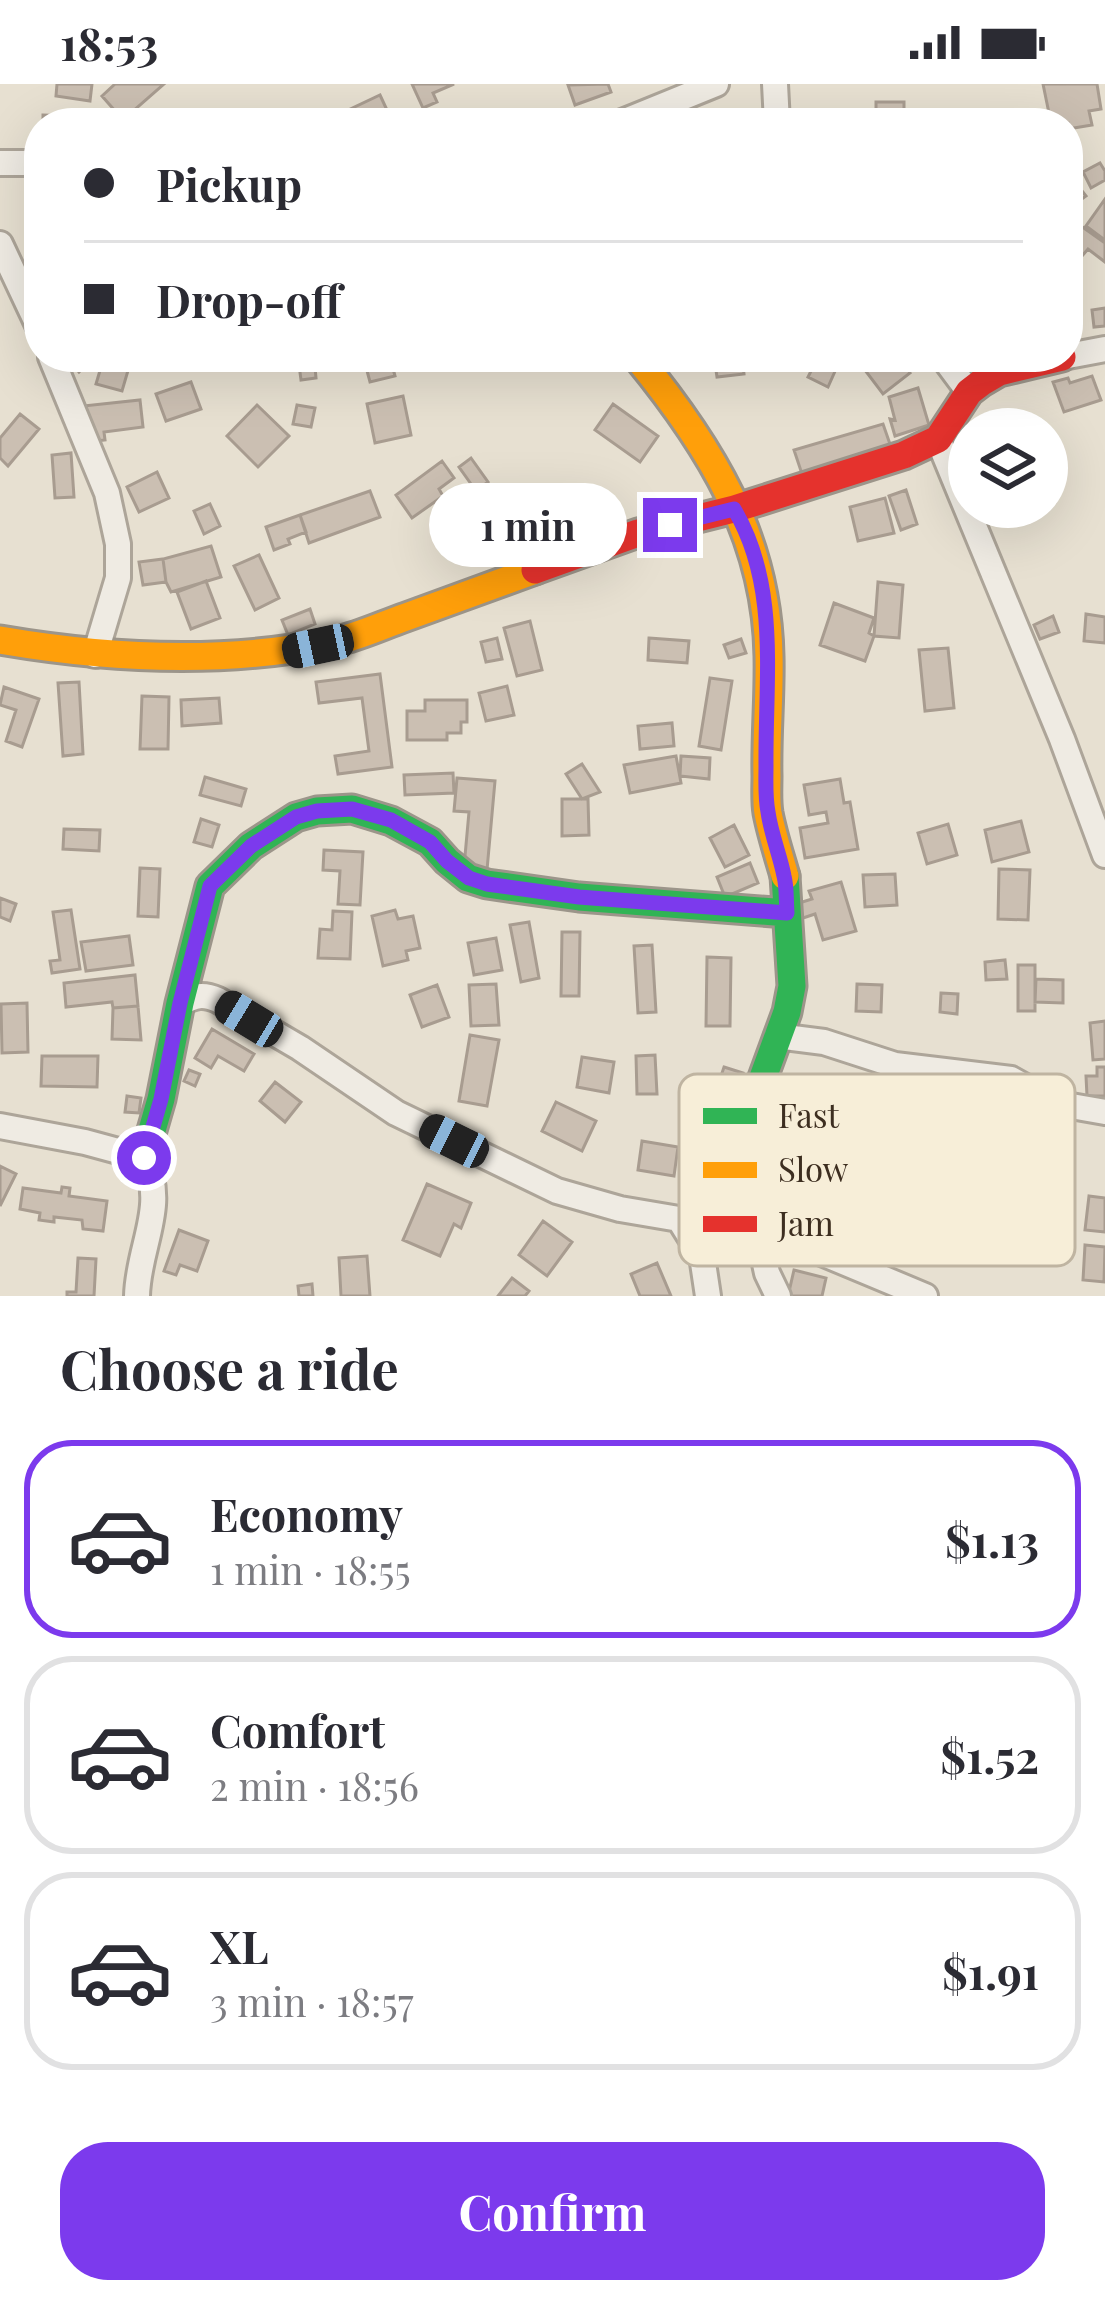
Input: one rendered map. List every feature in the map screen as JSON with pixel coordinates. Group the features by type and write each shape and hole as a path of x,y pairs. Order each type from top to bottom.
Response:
{"street":[{"path":"657,108 716,84"},
{"path":"0,244 24,295"},
{"path":"57,372 107,493 118,544 118,578 95,655"},
{"path":"649,372 704,448 747,530 762,585 769,657 767,810 786,881 792,986 764,1074"},
{"path":"954,372 969,392"},
{"path":"0,640 95,655 236,657 342,640 638,533 864,469 938,440 969,392 999,372"},
{"path":"938,440 1070,758 1105,855"},
{"path":"137,1296 138,1269 155,1192 144,1158 210,886 268,832 317,811 352,809 391,820 430,842 469,878 487,884 579,897 787,913"},
{"path":"180,1003 208,995 300,1048 396,1113 557,1191 679,1219"},
{"path":"777,1036 845,1047 896,1065 969,1074"},
{"path":"1075,1107 1105,1112"},
{"path":"0,1126 144,1158"},
{"path":"704,1266 708,1296"},
{"path":"766,1266 778,1296"},
{"path":"853,1266 925,1296"}],"building":[{"path":"57,84 92,84 90,101 56,96"},
{"path":"115,84 164,84 137,108 112,108 102,96"},
{"path":"412,84 454,84 433,93 437,102 423,108"},
{"path":"608,84 611,92 575,105 568,85"},
{"path":"1043,84 1097,84 1101,109 1089,111 1092,125 1083,126 1083,108 1048,108"},
{"path":"380,95 386,108 353,108"},
{"path":"876,102 904,102 904,108 876,108"},
{"path":"1100,163 1105,180 1091,188 1083,172"},
{"path":"1105,199 1105,240 1086,226"},
{"path":"1083,227 1105,243 1105,262 1088,249 1083,255"},
{"path":"1105,308 1105,326 1094,327 1092,310"},
{"path":"100,372 128,372 122,391 96,384"},
{"path":"300,372 315,372 316,378 301,380"},
{"path":"367,372 394,372 395,376 370,382"},
{"path":"716,372 744,372 744,374 717,377"},
{"path":"810,372 835,372 828,387 808,377"},
{"path":"866,372 909,372 910,373 883,394"},
{"path":"1092,376 1101,400 1068,411 1063,408 1053,382 1068,378 1070,383"},
{"path":"191,382 201,409 166,421 156,394"},
{"path":"918,388 929,425 895,436 889,397"},
{"path":"403,396 411,435 375,443 367,404"},
{"path":"140,400 143,427 104,432 105,440 87,442 83,406"},
{"path":"613,404 658,436 640,462 595,430"},
{"path":"257,405 289,436 258,467 227,436"},
{"path":"297,405 315,408 311,427 293,424"},
{"path":"20,414 39,429 8,466 0,458 0,438"},
{"path":"883,424 891,447 802,474 794,450"},
{"path":"71,453 74,497 55,498 52,455"},
{"path":"471,458 488,482 476,491 459,467"},
{"path":"442,461 454,478 439,489 443,496 412,518 396,495"},
{"path":"157,472 169,498 139,512 127,487"},
{"path":"906,490 917,524 901,530 889,496"},
{"path":"370,491 380,517 309,543 300,515"},
{"path":"885,498 894,533 858,541 850,507"},
{"path":"210,504 220,526 204,534 194,511"},
{"path":"300,515 306,532 274,550 266,527"},
{"path":"211,546 221,577 171,592 163,559"},
{"path":"259,555 279,598 255,610 234,566"},
{"path":"163,559 166,582 143,585 139,562"},
{"path":"206,581 220,618 191,629 177,592"},
{"path":"878,582 903,585 899,638 874,636"},
{"path":"834,603 874,618 869,633 874,636 865,661 820,645"},
{"path":"310,609 315,624 288,635 282,620"},
{"path":"1086,614 1105,617 1105,643 1084,641"},
{"path":"1053,616 1059,632 1040,639 1034,625"},
{"path":"530,621 542,670 517,676 504,628"},
{"path":"497,638 502,659 486,662 481,642"},
{"path":"649,638 689,641 687,663 648,660"},
{"path":"741,639 746,653 729,658 724,645"},
{"path":"948,648 954,708 925,711 919,650"},
{"path":"380,674 392,767 338,774 335,756 369,751 362,698 319,703 316,682"},
{"path":"710,678 732,681 721,750 699,746"},
{"path":"79,682 83,754 63,756 58,683"},
{"path":"507,686 514,715 486,721 479,693"},
{"path":"4,687 39,699 22,747 6,741 16,710 0,705"},
{"path":"142,696 169,697 168,749 140,749"},
{"path":"219,698 221,723 182,726 181,700"},
{"path":"425,700 467,700 467,722 461,722 461,733 447,733 447,740 407,740 407,711 425,711"},
{"path":"672,723 674,746 640,749 638,726"},
{"path":"676,756 681,783 630,793 624,765"},
{"path":"681,756 710,758 709,779 680,776"},
{"path":"582,764 600,792 582,799 566,774"},
{"path":"453,773 454,793 405,795 404,775"},
{"path":"205,777 246,789 241,806 200,795"},
{"path":"457,778 495,781 487,870 464,867 469,812 454,811"},
{"path":"840,779 844,803 850,802 858,849 805,858 800,828 828,823 826,812 809,815 804,785"},
{"path":"562,799 588,799 589,835 562,836"},
{"path":"201,819 219,825 212,847 194,842"},
{"path":"1021,821 1029,852 992,862 985,830"},
{"path":"948,824 957,855 927,864 918,833"},
{"path":"734,825 749,855 725,867 710,838"},
{"path":"64,829 100,830 99,851 63,849"},
{"path":"324,850 363,852 360,905 338,904 340,871 323,870"},
{"path":"750,863 758,883 725,897 717,877"},
{"path":"140,868 160,869 158,917 138,916"},
{"path":"999,869 1030,870 1028,920 998,919"},
{"path":"895,874 897,905 865,907 863,875"},
{"path":"841,882 856,931 823,940 815,914 803,918 799,903 812,899 809,891"},
{"path":"0,898 16,904 10,921 0,917"},
{"path":"71,910 80,969 52,973 50,961 60,960 53,912"},
{"path":"395,910 398,919 413,916 420,948 406,951 408,960 383,966 372,916"},
{"path":"333,911 352,912 350,959 318,958 320,929 332,930"},
{"path":"529,922 539,978 521,982 510,925"},
{"path":"562,932 580,932 579,996 561,996"},
{"path":"129,936 133,965 86,971 81,942"},
{"path":"496,938 502,970 474,975 468,943"},
{"path":"652,945 656,1012 638,1013 634,946"},
{"path":"707,957 731,958 730,1026 706,1026"},
{"path":"1005,960 1007,979 986,980 985,962"},
{"path":"1018,965 1035,965 1035,1011 1018,1011"},
{"path":"135,975 138,1006 113,1008 112,1002 66,1007 64,983"},
{"path":"1036,979 1063,980 1063,1003 1035,1002"},
{"path":"496,984 499,1025 471,1026 469,985"},
{"path":"857,984 882,985 881,1012 856,1011"},
{"path":"437,985 449,1017 422,1027 410,995"},
{"path":"941,993 958,994 957,1014 940,1012"},
{"path":"27,1003 28,1052 2,1053 1,1004"},
{"path":"138,1006 141,1040 112,1039 113,1008"},
{"path":"1105,1021 1105,1059 1093,1060 1090,1023"},
{"path":"212,1029 254,1054 244,1071 218,1056 211,1068 195,1058"},
{"path":"470,1035 499,1040 487,1106 459,1101"},
{"path":"655,1055 657,1094 637,1094 636,1056"},
{"path":"42,1056 98,1056 97,1087 41,1086"},
{"path":"582,1057 614,1062 609,1093 577,1087"},
{"path":"1097,1067 1105,1067 1105,1096 1087,1096 1086,1076 1097,1076"},
{"path":"189,1070 200,1074 195,1086 184,1081"},
{"path":"275,1082 301,1102 285,1122 260,1101"},
{"path":"127,1096 141,1098 139,1113 125,1112"},
{"path":"556,1102 596,1121 582,1151 542,1131"},
{"path":"642,1141 678,1147 674,1176 638,1170"},
{"path":"0,1166 16,1174 0,1206"},
{"path":"427,1184 471,1203 461,1228 454,1224 440,1256 403,1240"},
{"path":"62,1187 70,1188 69,1196 107,1201 103,1231 83,1229 82,1220 39,1220 40,1213 20,1209 23,1188 61,1193"},
{"path":"1089,1196 1105,1198 1105,1232 1085,1230"},
{"path":"543,1221 572,1242 547,1276 519,1255"},
{"path":"179,1230 208,1241 197,1271 180,1265 176,1275 164,1271"},
{"path":"1085,1245 1105,1247 1104,1282 1083,1280"},
{"path":"367,1256 370,1296 341,1296 339,1258"},
{"path":"78,1258 96,1259 94,1296 67,1296 67,1292 76,1292"},
{"path":"657,1263 671,1296 640,1296 631,1274"},
{"path":"794,1270 826,1278 822,1296 788,1296"},
{"path":"512,1278 529,1291 525,1296 498,1296"},
{"path":"312,1284 313,1296 299,1296 298,1286"}],"traffic: fast":[{"path":"144,1158 210,886 251,846 296,817 352,809 391,821 430,842 468,878 487,884 579,897 787,913"},
{"path":"764,1074 792,986 785,876"}],"traffic: slow":[{"path":"649,372 730,495 758,572 769,656 767,808 785,876"},
{"path":"0,640 168,657 295,649 354,636 535,570"}],"traffic: jam":[{"path":"535,570 638,533 734,509 904,455 938,439 969,392 999,372"}],"route":[{"path":"144,1158 210,886 268,832 296,817 352,809 391,820 430,842 469,878 511,889 787,913 786,881 767,810 766,617 747,530 734,509 670,525"}]}
